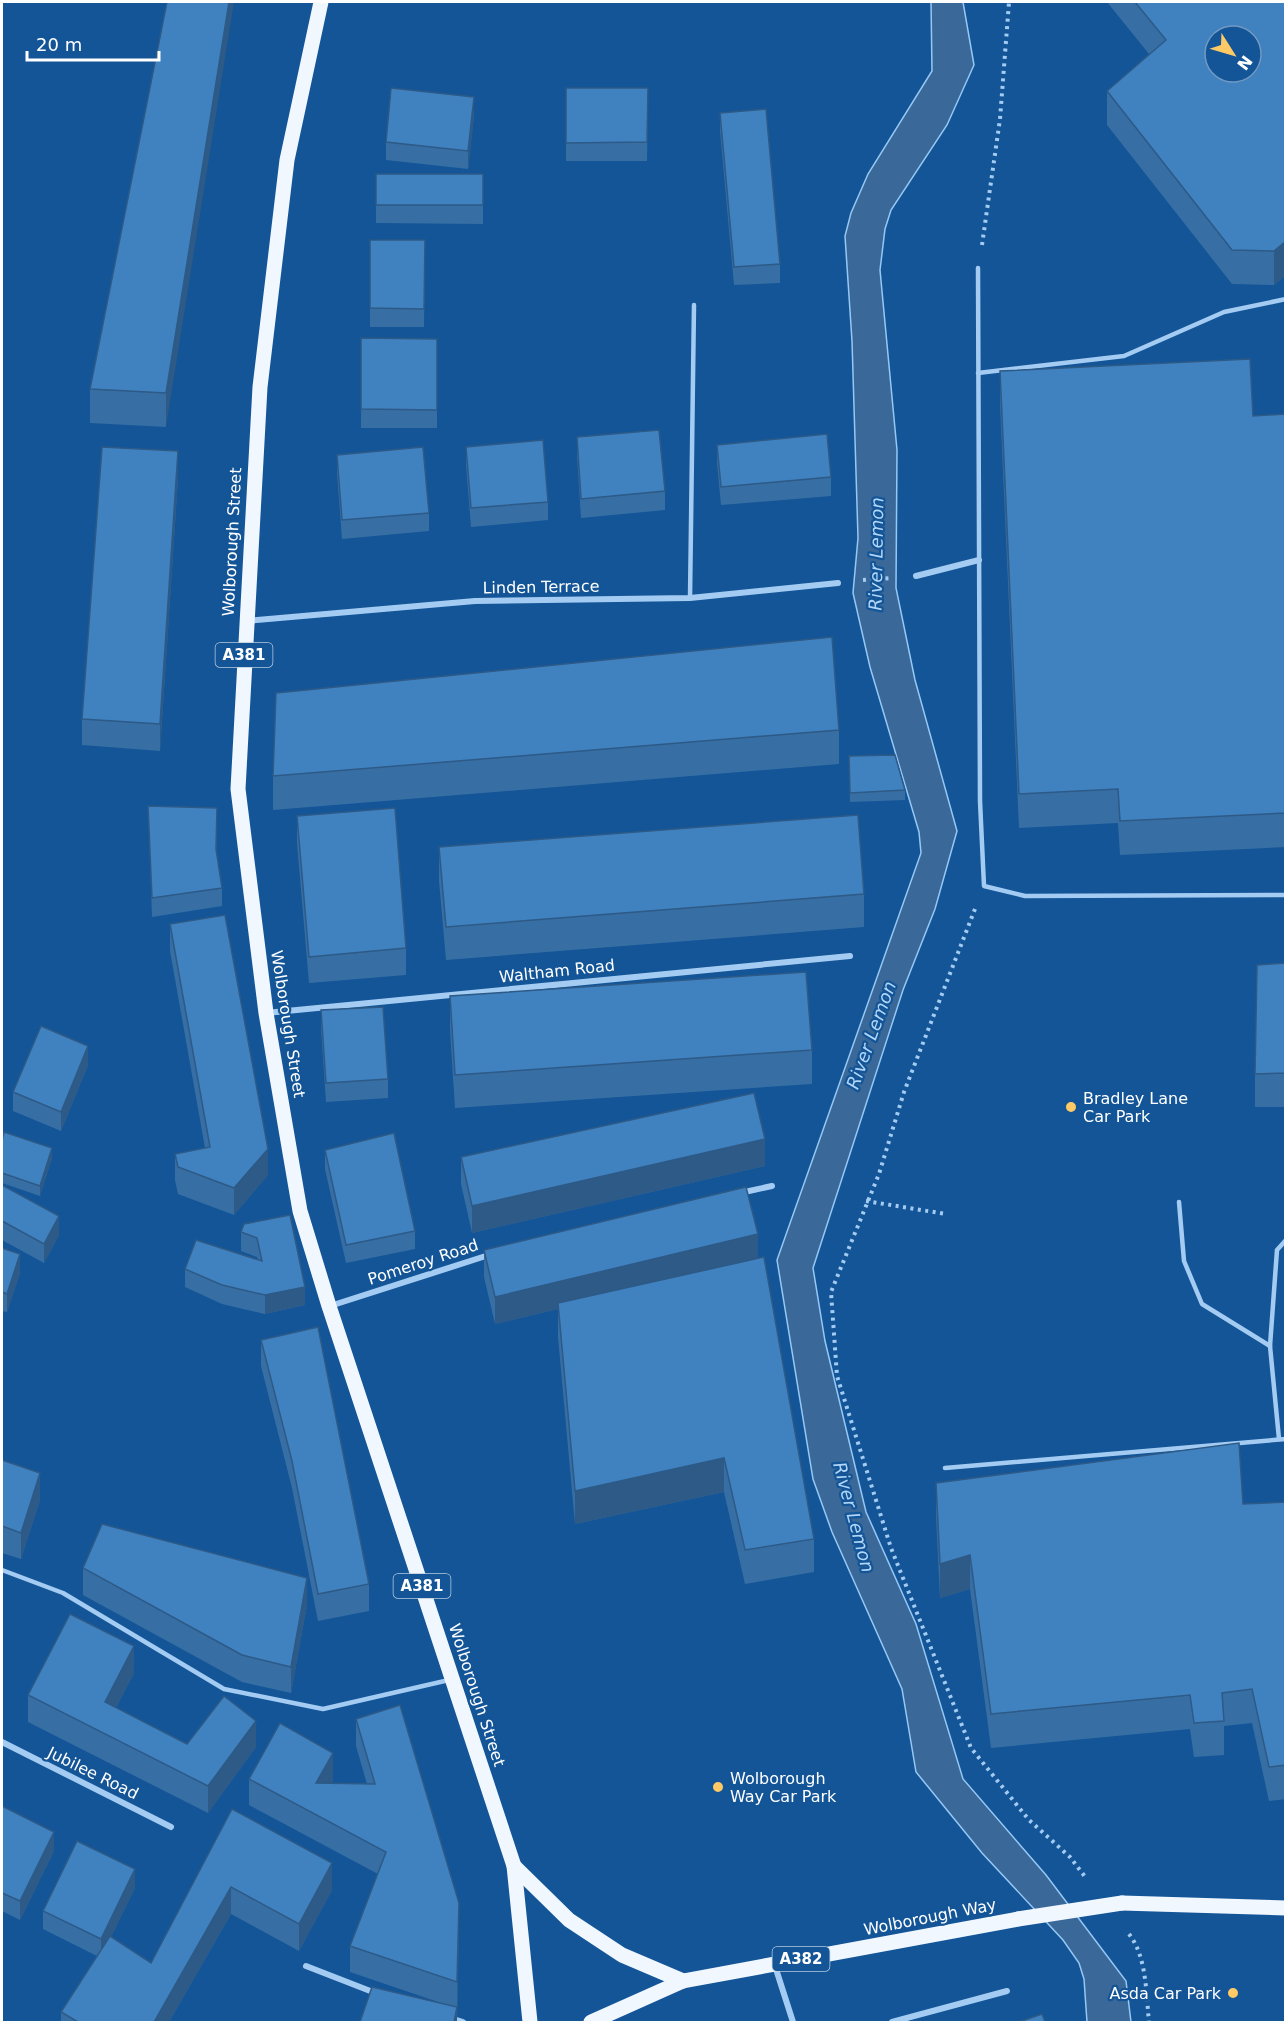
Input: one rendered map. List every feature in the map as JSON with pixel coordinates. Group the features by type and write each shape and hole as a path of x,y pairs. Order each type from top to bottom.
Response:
{"main road":[{"name":"Wolborough Street","path":"321,2 287,160 260,387 238,789 266,1013 300,1211 329,1306 514,1866 530,2022"},
{"name":"A381","path":"514,1866 568,1920 622,1954 683,1981"},
{"name":"Wolborough Way","path":"591,2022 683,1981 1018,1919 1122,1903 1286,1908"}],"street":[{"path":"916,576 979,560"},
{"name":"Linden Terrace","path":"246,621 475,601 690,598 838,583"},
{"name":"Waltham Road","path":"266,1013 850,956"},
{"path":"727,1196 772,1186"},
{"name":"Pomeroy Road","path":"329,1306 502,1251"},
{"name":"Jubilee Road","path":"2,1743 171,1827"},
{"path":"774,1965 794,2022"},
{"path":"306,1966 386,1997"},
{"path":"892,2022 1007,1991"},
{"path":"438,2013 463,2022"}],"lane":[{"path":"978,268 980,801 984,886 1025,896 1286,895"},
{"path":"978,373 1124,356 1224,312 1286,299"},
{"path":"690,598 694,305"},
{"path":"1179,1202 1184,1261 1202,1304 1270,1346"},
{"path":"1279,1439 1270,1346 1277,1250 1286,1240"},
{"path":"945,1468 1286,1439"},
{"path":"2,1570 63,1593 224,1689 323,1709 453,1680"}],"path":[{"path":"978,268 1000,119 1009,2"},
{"path":"838,583 916,576"},
{"path":"866,1201 946,1214"},
{"path":"1145,1978 1149,2022"}],"water":[{"name":"River Lemon","path":"931,2 963,2 974,65 947,125 891,210 885,229 880,270 897,450 896,588 915,680 957,831 935,909 903,990 813,1268 825,1341 866,1512 916,1624 963,1779 1046,1875 1126,1981 1131,2022 1087,2022 1084,1979 1079,1963 1063,1940 982,1853 916,1772 902,1689 832,1532 813,1479 777,1260 921,853 919,832 870,667 853,593 858,538 852,341 845,236 851,213 868,174 932,71"}],"building":[{"path":"167,2 229,2 166,393 90,389"},
{"path":"1135,2 1286,2 1286,241 1274,251 1232,250 1107,91 1166,40"},
{"path":"391,88 474,97 468,151 386,142"},
{"path":"566,88 648,88 647,142 566,143"},
{"path":"766,109 780,264 734,267 720,113"},
{"path":"376,174 483,174 483,205 376,205"},
{"path":"370,240 425,240 424,309 370,308"},
{"path":"361,338 437,339 437,410 361,409"},
{"path":"1250,359 1253,416 1286,414 1286,813 1120,821 1118,789 1019,794 1000,371"},
{"path":"659,430 665,491 581,499 577,437"},
{"path":"827,434 831,477 721,487 717,445"},
{"path":"543,440 548,502 471,508 466,447"},
{"path":"102,447 178,451 160,724 82,719"},
{"path":"423,447 429,513 342,520 337,455"},
{"path":"832,637 839,730 273,776 276,693"},
{"path":"895,755 905,790 850,793 849,756"},
{"path":"148,806 217,808 216,849 222,888 152,898"},
{"path":"395,808 406,948 309,957 297,816"},
{"path":"858,815 864,894 446,927 439,847"},
{"path":"225,915 268,1149 234,1188 178,1167 175,1154 210,1147 170,924"},
{"path":"1286,963 1286,1073 1255,1074 1257,965"},
{"path":"806,972 812,1050 455,1075 450,996"},
{"path":"383,1007 388,1079 326,1083 321,1010"},
{"path":"41,1026 88,1046 61,1112 13,1092"},
{"path":"754,1093 765,1139 472,1206 461,1157"},
{"path":"4,1132 52,1148 40,1186 2,1173"},
{"path":"394,1133 415,1231 346,1245 325,1150"},
{"path":"2,1185 59,1216 44,1244 2,1221"},
{"path":"746,1187 758,1234 495,1297 484,1250"},
{"path":"290,1215 305,1287 265,1295 222,1285 185,1269 196,1240 262,1261 257,1238 241,1232 244,1224"},
{"path":"2,1248 20,1254 7,1294 2,1292"},
{"path":"764,1257 814,1539 745,1550 724,1458 575,1491 558,1303"},
{"path":"318,1327 369,1584 318,1594 292,1461 261,1340"},
{"path":"1239,1443 1243,1504 1286,1502 1286,1765 1269,1767 1252,1689 1222,1693 1224,1721 1194,1723 1190,1695 991,1714 970,1555 940,1564 936,1483"},
{"path":"2,1460 40,1473 21,1533 2,1526"},
{"path":"102,1524 307,1578 291,1667 242,1655 83,1568"},
{"path":"70,1614 134,1646 105,1702 187,1744 224,1696 256,1721 208,1786 28,1695"},
{"path":"400,1705 459,1903 457,1982 350,1946 386,1852 249,1779 280,1723 333,1753 316,1783 375,1784 356,1719"},
{"path":"2,1806 54,1832 20,1901 2,1893"},
{"path":"232,1809 332,1863 299,1924 231,1887 154,2022 78,2022 61,2012 110,1936 151,1963"},
{"path":"77,1841 135,1869 101,1939 43,1911"},
{"path":"372,1987 457,2007 454,2022 360,2022"},
{"path":"1042,2014 1045,2022 1019,2022"}],"place":[{"name":"Bradley Lane Car Park","path":"1071,1107"},
{"name":"Wolborough Way Car Park","path":"718,1787"},
{"name":"Asda Car Park","path":"1233,1993"}]}
